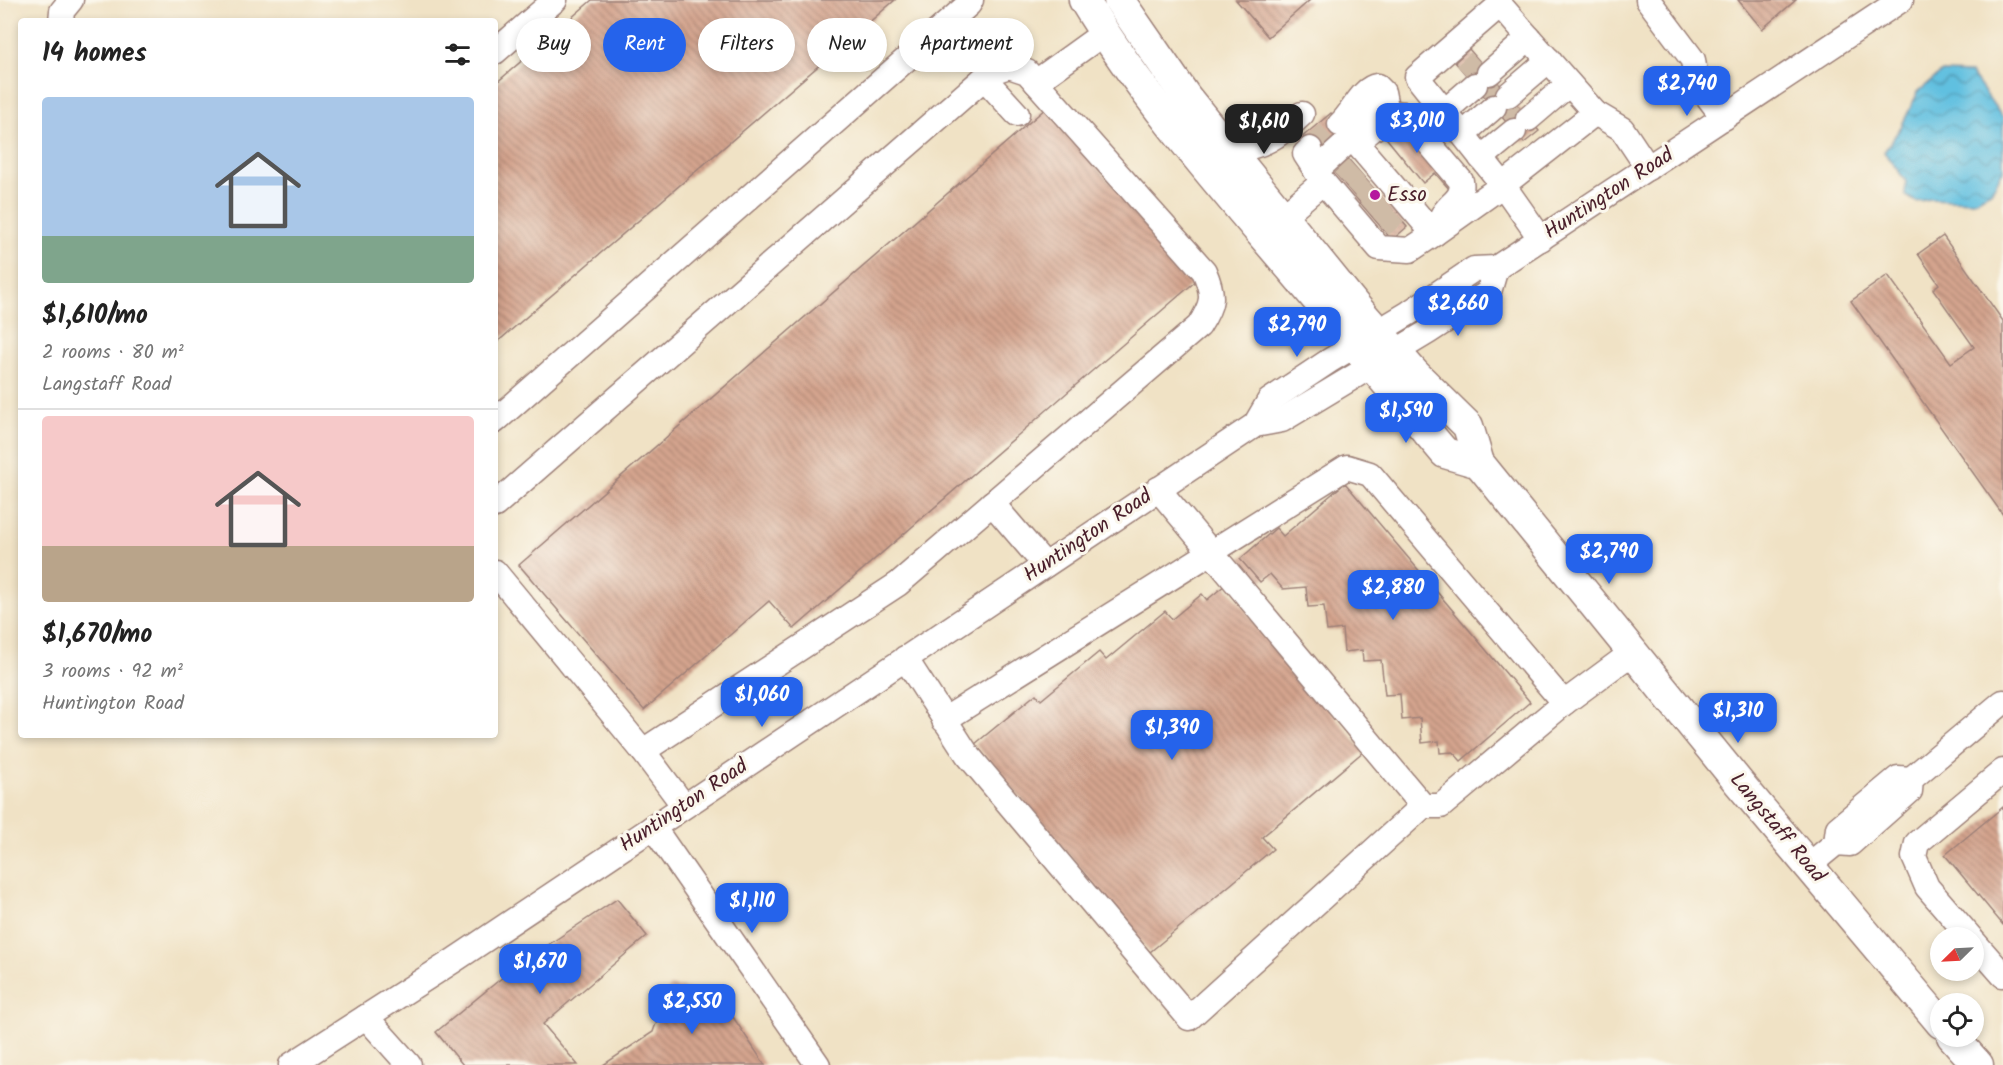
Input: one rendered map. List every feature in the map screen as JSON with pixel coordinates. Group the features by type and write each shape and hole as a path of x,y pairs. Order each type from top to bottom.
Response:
{"main road":[{"name":"Langstaff Road","path":"1084,0 1104,33 1154,101 1227,194 1375,349 1468,426 1479,463 1738,783 1930,1010"},
{"name":"Langstaff Road","path":"1119,0 1186,97 1283,216 1375,349"},
{"path":"1962,1047 1978,1065"}],"street":[{"path":"61,18 62,11 71,0"},
{"path":"498,49 555,0"},
{"path":"498,418 971,0"},
{"path":"1648,0 1693,60 1696,81 1724,118"},
{"name":"Huntington Road","path":"291,1065 462,955 1256,425 1282,420 1474,269 1496,268 1900,0"},
{"path":"1541,239 1503,185 1417,77 1500,5 1595,113 1622,129 1648,168"},
{"path":"1036,82 1104,33"},
{"path":"1458,129 1544,55"},
{"path":"1458,129 1544,55"},
{"path":"498,502 991,72 1009,66 1027,72 1204,272 1212,289 1211,307 1199,326 992,504 898,584 643,751"},
{"path":"984,78 1017,114"},
{"path":"1434,234 1443,211 1460,197 1461,181 1404,114 1394,113 1386,118 1359,184 1378,248 1410,250 1434,234 1503,185 1595,113"},
{"path":"1228,149 1251,148 1269,141 1302,114"},
{"path":"1359,184 1434,234"},
{"path":"1283,216 1359,184"},
{"path":"944,720 1347,467 1370,474 1564,703"},
{"path":"1158,489 1423,806"},
{"path":"992,504 1045,565"},
{"path":"498,576 643,751 684,806"},
{"path":"905,658 966,754 1189,1018 1423,806 1441,806 1564,703 1633,652"},
{"path":"1808,866 1836,843 1850,844 1910,792 1911,779 2003,702"},
{"path":"1962,927 1927,887 1914,857 1917,843 2003,771"},
{"path":"653,827 818,1065"},
{"path":"1984,953 2003,975"},
{"path":"366,1017 409,1065"}],"water":[{"path":"1942,72 1971,73 2003,118 2003,171 1991,192 1973,201 1930,199 1916,202 1905,195 1906,181 1884,152 1901,127 1918,92"}],"building":[{"path":"592,0 895,0 874,18 807,18 807,72 811,72 498,341 498,81 516,66 516,72 591,72 591,18 571,18"},
{"path":"1236,0 1310,0 1268,37"},
{"path":"1738,0 1796,0 1762,29"},
{"path":"1469,49 1539,131 1524,143 1455,62"},
{"path":"1046,108 1196,281 794,629 769,601 644,710 519,565"},
{"path":"1331,113 1345,129 1324,143 1324,146 1314,155 1301,138"},
{"path":"1402,117 1457,183 1450,190 1435,173 1423,183 1383,134"},
{"path":"1344,154 1407,227 1392,240 1329,166"},
{"path":"1943,236 2003,321 2003,515 1851,301 1888,275 1951,363 1974,347 1933,289 1939,284 1918,254"},
{"path":"1345,483 1530,702 1461,761 1453,752 1440,753 1439,741 1422,743 1420,718 1402,720 1400,694 1385,695 1381,660 1363,661 1362,650 1344,652 1342,629 1327,631 1324,606 1308,607 1306,587 1283,589 1270,574 1260,582 1240,559 1276,528 1283,536"},
{"path":"1225,585 1364,751 1262,837 1273,849 1150,952 975,744 1036,694 1041,700 1099,652 1106,660 1165,611 1172,619 1202,594 1207,600"},
{"path":"2003,807 2003,925 1945,855"},
{"path":"617,899 647,936 543,1024 578,1065 463,1065 436,1032 515,967"},
{"path":"669,986 717,993 765,1065 603,1065 653,1032"}],"tunnel":[{"path":"1465,74 1479,61"},
{"path":"1485,96 1499,84"},
{"path":"1505,119 1519,107"},
{"path":"1310,149 1340,124"},
{"path":"1342,181 1356,168"},
{"path":"1355,196 1369,183"},
{"path":"1368,211 1383,198"},
{"path":"1381,226 1396,213"}],"place":[{"name":"Esso","path":"1375,195"}]}
